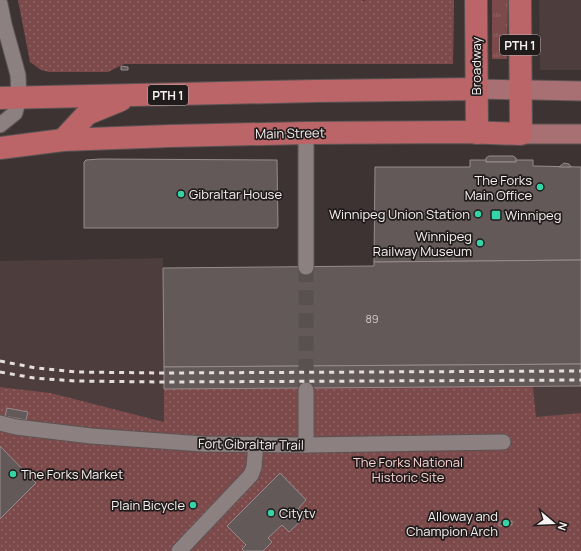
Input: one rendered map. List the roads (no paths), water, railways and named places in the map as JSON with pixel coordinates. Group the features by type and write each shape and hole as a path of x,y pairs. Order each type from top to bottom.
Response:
{"highway":[{"name":"Broadway","path":"476,0 477,132"},
{"name":"PTH 1","path":"520,0 521,134"},
{"name":"PTH 1","path":"9,98 477,89"},
{"path":"63,140 87,114 134,95"},
{"name":"Main Street","path":"0,148 63,140 170,136 306,133 477,132 521,134"}],"main road":[{"path":"477,89 581,92"},
{"name":"Main Street","path":"521,134 581,134"}],"street":[{"path":"0,4 18,75 9,98 15,113 0,125"},
{"path":"306,133 306,266"},
{"path":"306,390 306,445"},
{"name":"Fort Gibraltar Trail","path":"0,423 16,427 98,436 195,443 306,445 503,442"},
{"path":"179,551 251,475 254,467 256,444"},
{"path":"195,534 195,551"}],"tunnel":[{"path":"306,267 306,390"}],"railway":[{"path":"0,361 36,368 77,372 581,371"},
{"path":"0,372 34,378 75,381 581,380"}],"place":[{"name":"The Forks Main Office","path":"540,187"},
{"name":"Gibraltar House","path":"181,194"},
{"name":"Winnipeg Union Station","path":"478,214"},
{"name":"Winnipeg","path":"496,215"},
{"name":"Winnipeg Railway Museum","path":"480,243"},
{"name":"The Forks Market","path":"13,474"},
{"name":"Plain Bicycle","path":"193,505"},
{"name":"Citytv","path":"271,513"},
{"name":"Alloway and Champion Arch","path":"506,523"}],"park label":[{"name":"The Forks National Historic Site","path":"408,470"}]}
